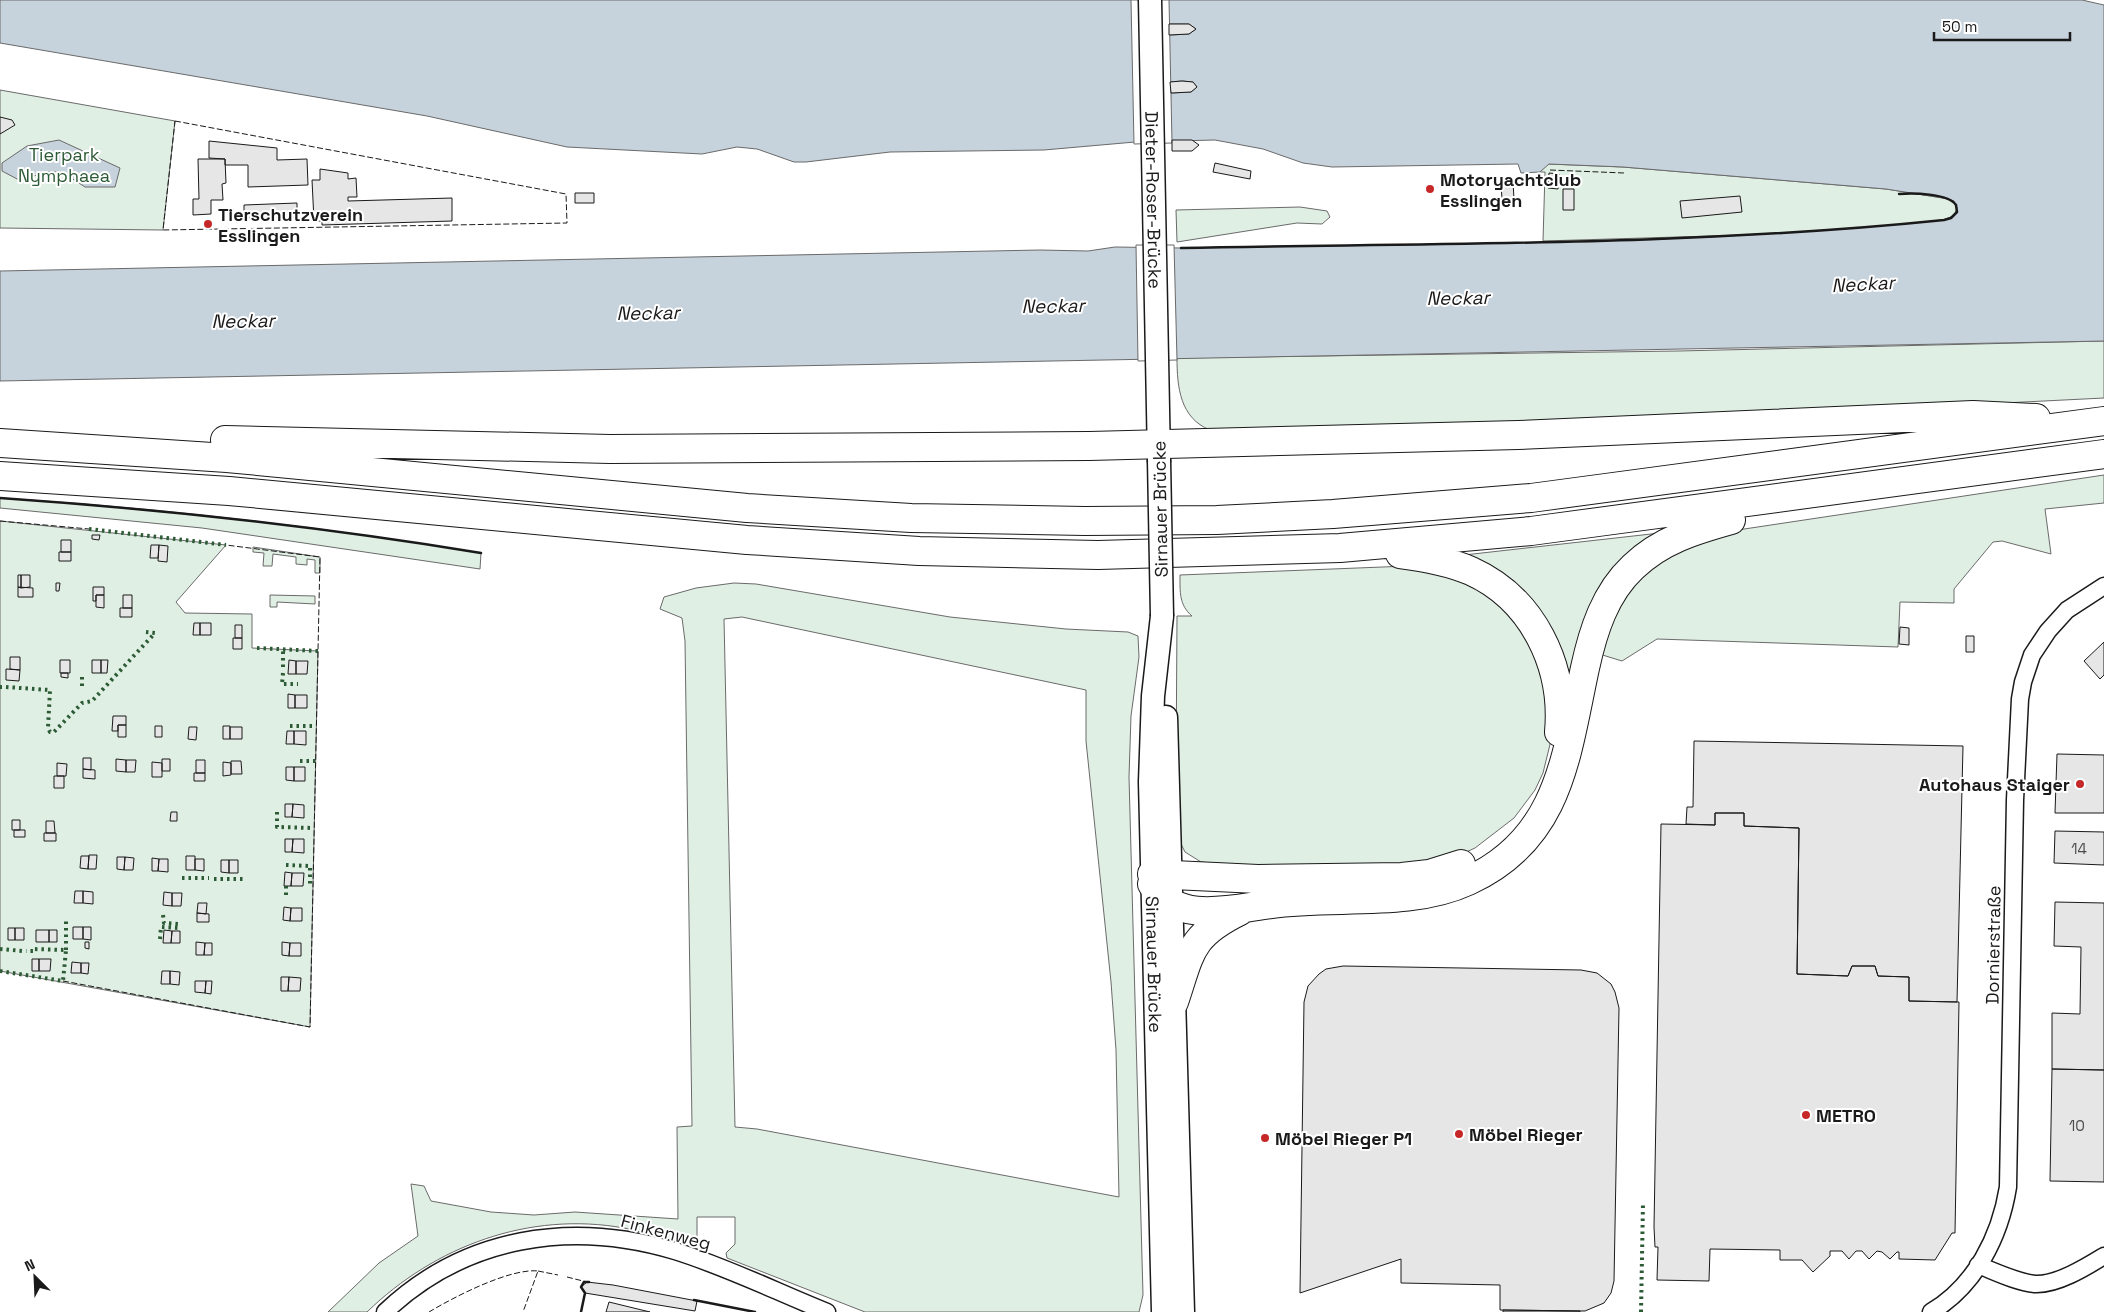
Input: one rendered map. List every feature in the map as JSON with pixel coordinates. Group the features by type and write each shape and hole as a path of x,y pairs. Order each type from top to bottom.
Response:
{"highway":[{"path":"38,445 162,437 420,446 610,449 903,448 1159,452 1993,415 2097,422"},
{"path":"0,443 247,460 748,508 911,518 1085,522 1198,520 1333,514 1531,498 2097,422"},
{"path":"0,476 229,491 748,540 919,551 1098,555 1340,548 1531,531 1796,497 2104,454"},
{"path":"1340,548 1421,556 1443,561 1471,571 1506,594 1532,623 1551,658 1560,697 1560,720 1556,750 1546,781 1538,798 1513,827 1482,852 1460,865 1429,874 1402,877 1258,879 1158,877 1157,892 1171,904 1199,912 1330,899 1426,894 1468,881 1508,857 1533,832 1558,781 1592,639 1604,607 1622,580 1648,555 1680,536 1796,497"},
{"path":"1174,1002 1187,958 1197,940 1214,926 1249,907"}],"main road":[{"name":"Dieter-Roser-Brücke","path":"1150,0 1158,401"},
{"name":"Sirnauer Brücke","path":"1158,401 1162,616 1151,736 1158,877 1163,1312"},
{"name":"Sirnauer Brücke","path":"1171,904 1187,1307"}],"street":[{"name":"Dornierstraße","path":"1930,1312 1956,1294 1978,1265 1996,1235 2008,1187 2015,800 2021,690 2032,655 2048,631 2067,610 2104,586"},
{"name":"Finkenweg","path":"384,1312 432,1276 478,1253 532,1238 566,1235 614,1238 676,1252 828,1312"},
{"path":"1978,1265 2027,1283 2039,1284 2078,1272 2104,1256"}],"green space":[{"name":"Tierpark Nymphaea","path":"0,90 175,121 163,230 0,228"},
{"path":"1548,164 1623,167 1886,189 1949,199 1954,201 1957,208 1955,215 1944,220 1846,230 1778,234 1543,241 1545,172 1540,172"},
{"path":"1300,207 1327,211 1330,217 1322,224 1297,223 1177,242 1176,210"},
{"path":"2104,341 2104,398 1684,419 1210,430 1200,425 1186,410 1182,400 1177,369 1177,358 1679,351"},
{"path":"2104,475 2104,503 2045,509 2051,554 2002,541 1993,542 1954,589 1954,603 1900,602 1898,647 1657,639 1622,661 1596,653 1610,614 1651,564 1711,534"},
{"path":"0,498 181,513 421,544 481,553 480,569 202,528 0,508"},
{"path":"0,521 226,545 176,602 185,613 252,614 252,648 318,651 310,1027 0,971"},
{"path":"1660,533 1644,546 1571,698 1564,678 1464,555"},
{"path":"253,547 320,557 320,573 315,573 315,560 307,559 307,565 296,564 296,557 273,554 272,566 263,566 264,553 253,552"},
{"path":"1408,566 1425,567 1485,589 1530,633 1554,728 1543,773 1535,790 1514,818 1475,848 1462,854 1428,863 1254,867 1201,862 1185,852 1181,844 1176,779 1177,616 1192,616 1182,603 1180,575"},
{"path":"734,583 756,584 950,617 1066,629 1128,632 1138,636 1139,657 1131,716 1129,777 1143,1295 1139,1312 865,1312 727,1258 726,1253 735,1244 735,1217 697,1217 697,1241 690,1242 672,1240 624,1228 588,1224 553,1225 519,1230 485,1239 453,1252 422,1269 367,1312 328,1312 379,1263 418,1236 411,1184 424,1186 431,1201 491,1212 534,1215 575,1212 678,1219 677,1127 692,1126 685,641 682,618 660,609 664,597 696,588","holes":["742,617 1086,690 1086,741 1111,982 1116,1050 1119,1197 757,1129 735,1127 724,619"]},
{"path":"270,595 315,596 315,604 277,602 277,607 270,607"}],"water":[{"name":"Neckar","path":"0,0 2082,0 2104,5 2104,341 0,381 0,271 1040,250 1088,251 1115,247 1181,248 1467,244 1658,239 1754,235 1944,220 1955,215 1957,208 1954,201 1949,199 1886,189 1623,167 1549,164 1540,172 1521,173 1518,164 1332,167 1303,163 1263,149 1215,140 1135,142 1044,150 890,152 806,162 794,162 757,149 737,147 702,154 567,147 427,116 0,43","holes":["1169,24 1189,24 1196,29 1189,34 1170,35","1170,82 1193,82 1197,87 1191,92 1171,93"]},
{"path":"59,140 120,168 115,187 85,187 62,172 48,172 19,180 2,171 2,163 27,146"}],"pier":[{"path":"1131,0 1169,0 1172,143 1134,144"},
{"path":"1136,245 1174,245 1177,360 1138,361"}],"building":[{"path":"1169,24 1189,24 1196,29 1189,34 1169,35"},
{"path":"1170,82 1193,82 1197,87 1191,92 1171,93"},
{"path":"0,117 12,120 15,125 0,134"},
{"path":"1172,140 1192,140 1199,145 1192,151 1172,151"},
{"path":"209,141 277,148 277,160 307,159 308,185 248,187 248,165 225,165 225,159 209,158"},
{"path":"198,159 225,159 226,183 222,184 223,200 211,200 211,214 193,215 193,199 199,199"},
{"path":"1215,163 1251,171 1250,179 1213,172"},
{"path":"320,169 348,173 348,179 356,178 357,197 348,197 348,201 452,198 452,221 322,225 322,221 314,221 312,180 320,180"},
{"path":"1549,173 1559,174 1558,189 1548,188"},
{"path":"1513,181 1514,200 1502,200 1501,182"},
{"path":"1563,189 1574,189 1574,210 1563,210"},
{"path":"575,193 594,193 594,203 575,203"},
{"path":"1740,196 1742,212 1682,218 1680,201"},
{"path":"297,203 297,217 244,218 244,205"},
{"path":"92,535 100,535 99,540 92,539"},
{"path":"61,540 71,540 71,552 61,552"},
{"path":"151,545 159,545 158,558 150,558"},
{"path":"159,545 168,546 167,562 158,561"},
{"path":"59,552 71,552 71,561 59,561"},
{"path":"18,575 21,575 21,588 18,587"},
{"path":"21,575 30,575 30,587 21,588"},
{"path":"56,583 60,583 59,591 56,591"},
{"path":"18,587 33,588 33,597 18,597"},
{"path":"93,587 104,587 104,595 96,595 96,601 93,601"},
{"path":"96,595 104,595 104,608 96,607"},
{"path":"123,595 132,595 132,608 123,608"},
{"path":"120,608 132,608 132,617 120,617"},
{"path":"194,623 200,623 200,635 193,635"},
{"path":"200,623 211,623 211,635 200,635"},
{"path":"235,625 242,625 242,638 235,638"},
{"path":"1900,627 1909,628 1909,645 1899,644"},
{"path":"1966,636 1974,636 1974,652 1966,652"},
{"path":"233,638 242,638 242,649 233,649"},
{"path":"2104,642 2104,675 2100,679 2084,661"},
{"path":"10,657 20,657 20,670 10,669"},
{"path":"60,660 70,660 70,673 60,673"},
{"path":"92,660 101,660 101,673 92,673"},
{"path":"101,660 108,660 107,673 101,673"},
{"path":"289,660 296,661 296,674 288,674"},
{"path":"296,661 308,661 307,674 296,674"},
{"path":"6,669 20,670 19,681 6,680"},
{"path":"61,673 68,673 68,678 61,677"},
{"path":"288,694 295,695 295,708 288,708"},
{"path":"295,695 307,695 307,708 295,708"},
{"path":"113,716 126,716 126,725 118,725 118,731 112,731"},
{"path":"118,725 126,725 126,737 118,737"},
{"path":"155,726 162,726 162,737 155,737"},
{"path":"223,726 230,726 230,739 223,739"},
{"path":"189,727 197,727 196,740 188,739"},
{"path":"230,727 242,727 242,739 230,739"},
{"path":"287,731 294,731 294,744 286,744"},
{"path":"294,731 306,731 306,745 294,744"},
{"path":"1694,741 1963,746 1957,1002 1909,1001 1909,977 1878,976 1875,966 1852,966 1848,976 1797,974 1799,828 1744,826 1744,813 1715,813 1715,825 1686,824 1687,807 1693,807"},
{"name":"Autohaus Staiger","path":"2057,754 2104,755 2104,813 2055,813"},
{"path":"83,758 91,758 91,770 83,769"},
{"path":"116,759 126,760 126,772 116,771"},
{"path":"162,759 170,759 170,771 162,771"},
{"path":"126,760 136,760 135,772 126,772"},
{"path":"196,760 205,760 205,773 196,773"},
{"path":"231,761 241,761 242,774 231,774"},
{"path":"152,762 162,763 162,777 152,777"},
{"path":"223,762 231,763 231,775 223,776"},
{"path":"57,763 67,764 66,776 57,776"},
{"path":"286,767 294,767 294,781 286,780"},
{"path":"294,767 305,767 305,781 294,781"},
{"path":"83,769 95,770 95,779 83,778"},
{"path":"194,773 205,773 205,781 194,781"},
{"path":"54,776 64,776 64,788 54,788"},
{"path":"285,804 293,804 292,817 285,817"},
{"path":"293,804 304,805 304,818 292,817"},
{"path":"171,812 177,812 177,821 170,821"},
{"name":"METRO","path":"1715,813 1744,813 1744,826 1799,828 1797,974 1848,976 1852,966 1875,966 1878,976 1909,977 1909,1001 1959,1002 1955,1233 1952,1233 1935,1260 1899,1259 1899,1252 1890,1259 1882,1252 1877,1251 1869,1259 1862,1251 1856,1251 1849,1259 1842,1251 1830,1251 1830,1256 1813,1272 1802,1260 1780,1260 1780,1250 1710,1249 1709,1281 1657,1280 1658,1247 1655,1247 1654,1227 1661,824 1715,825"},
{"path":"12,820 20,820 20,830 12,830"},
{"path":"46,821 54,821 55,833 46,833"},
{"path":"14,830 25,830 25,837 14,837"},
{"path":"2055,831 2104,832 2104,865 2054,863"},
{"path":"44,833 56,833 56,841 44,841"},
{"path":"285,839 293,839 292,852 285,852"},
{"path":"293,839 304,839 304,853 292,852"},
{"path":"89,855 97,855 96,869 88,869"},
{"path":"81,856 89,856 88,869 80,868"},
{"path":"186,856 195,856 195,870 186,870"},
{"path":"117,857 125,857 124,870 117,869"},
{"path":"125,857 134,858 133,870 124,870"},
{"path":"152,858 159,859 158,871 152,871"},
{"path":"159,859 168,859 168,872 158,871"},
{"path":"195,859 204,859 204,871 195,870"},
{"path":"221,860 229,860 229,873 221,872"},
{"path":"229,860 238,860 238,873 229,873"},
{"path":"285,872 292,873 291,886 284,886"},
{"path":"292,873 304,873 303,886 291,886"},
{"path":"75,891 83,891 83,903 74,903"},
{"path":"83,891 93,892 93,904 83,903"},
{"path":"164,892 172,893 172,906 163,905"},
{"path":"172,893 182,893 181,906 172,906"},
{"path":"2055,902 2104,903 2104,1070 2052,1069 2052,1013 2080,1014 2081,947 2054,946"},
{"path":"198,903 207,903 206,914 197,913"},
{"path":"284,907 291,908 290,921 283,920"},
{"path":"291,908 302,908 302,921 290,921"},
{"path":"197,913 209,914 209,922 197,922"},
{"path":"73,927 83,927 83,939 73,939"},
{"path":"83,927 91,927 91,940 83,939"},
{"path":"8,928 15,928 15,940 8,940"},
{"path":"15,928 24,928 24,940 15,940"},
{"path":"36,930 49,930 49,942 36,942"},
{"path":"49,930 57,930 57,942 49,942"},
{"path":"164,930 172,931 171,943 163,943"},
{"path":"172,931 180,931 180,943 171,943"},
{"path":"85,942 89,942 89,949 85,948"},
{"path":"196,942 205,943 204,955 196,955"},
{"path":"282,942 290,943 289,956 282,955"},
{"path":"205,943 212,943 212,955 204,955"},
{"path":"290,943 301,943 301,956 289,956"},
{"path":"32,959 39,959 39,971 32,971"},
{"path":"39,959 51,959 50,971 39,971"},
{"path":"72,962 81,963 81,973 71,973"},
{"path":"81,963 89,963 88,974 81,973"},
{"name":"Möbel Rieger","path":"1343,966 1581,970 1597,973 1611,984 1619,1008 1614,1281 1611,1293 1604,1303 1585,1311 1500,1310 1500,1285 1401,1283 1401,1259 1300,1293 1304,1002 1308,986 1319,974 1326,969"},
{"path":"162,971 170,971 170,984 161,984"},
{"path":"170,971 180,972 179,985 170,984"},
{"path":"281,977 289,977 288,991 281,991"},
{"path":"289,977 301,978 300,991 288,991"},
{"path":"195,981 206,981 205,993 195,992"},
{"path":"206,981 212,981 211,994 205,993"},
{"path":"2052,1069 2104,1070 2104,1182 2050,1181"},
{"path":"587,1282 697,1301 695,1311 585,1293 581,1287"},
{"path":"609,1302 650,1312 606,1312"},
{"path":"1503,1310 1580,1311 1580,1312 1503,1312"}],"hedge":[{"path":"89,529 226,545"},
{"path":"6,687 50,690 48,728 50,732 54,732 82,703 92,701 155,633 146,632"},
{"path":"257,648 318,651"},
{"path":"283,650 283,667"},
{"path":"283,673 282,684 298,684"},
{"path":"82,675 82,686"},
{"path":"290,726 316,726"},
{"path":"300,761 315,761"},
{"path":"277,812 277,827 314,828"},
{"path":"286,865 310,866 310,885"},
{"path":"182,878 209,878"},
{"path":"214,879 243,879"},
{"path":"286,886 286,895"},
{"path":"163,915 164,923 178,924"},
{"path":"66,918 66,950"},
{"path":"160,939 161,927 179,928"},
{"path":"0,949 23,951"},
{"path":"0,971 63,981 66,950 33,949 33,951 26,951"},
{"path":"1641,1312 1643,1203"}],"fence":[{"path":"175,121 566,194 567,223 163,230 175,121"},
{"path":"1550,170 1624,173"},
{"path":"0,521 89,529"},
{"path":"63,981 310,1027 320,557 226,545"},
{"path":"538,1271 558,1275"},
{"path":"429,1312 482,1285 513,1274 538,1271 523,1312"},
{"path":"567,1277 587,1282"}],"wall":[{"path":"1181,248 1563,242 1754,235 1944,220 1951,218 1957,212 1956,205 1946,198 1929,195 1899,194"},
{"path":"0,498 241,520 481,553"},
{"path":"581,1312 585,1293 581,1287 584,1282 589,1282"},
{"path":"694,1300 755,1312"}],"place":[{"name":"Motoryachtclub Esslingen","path":"1430,189"},
{"name":"Tierschutzverein Esslingen","path":"208,224"},
{"name":"Autohaus Staiger","path":"2080,784"},
{"name":"METRO","path":"1806,1115"},
{"name":"Möbel Rieger","path":"1459,1134"},
{"name":"Möbel Rieger P1","path":"1265,1138"}]}
